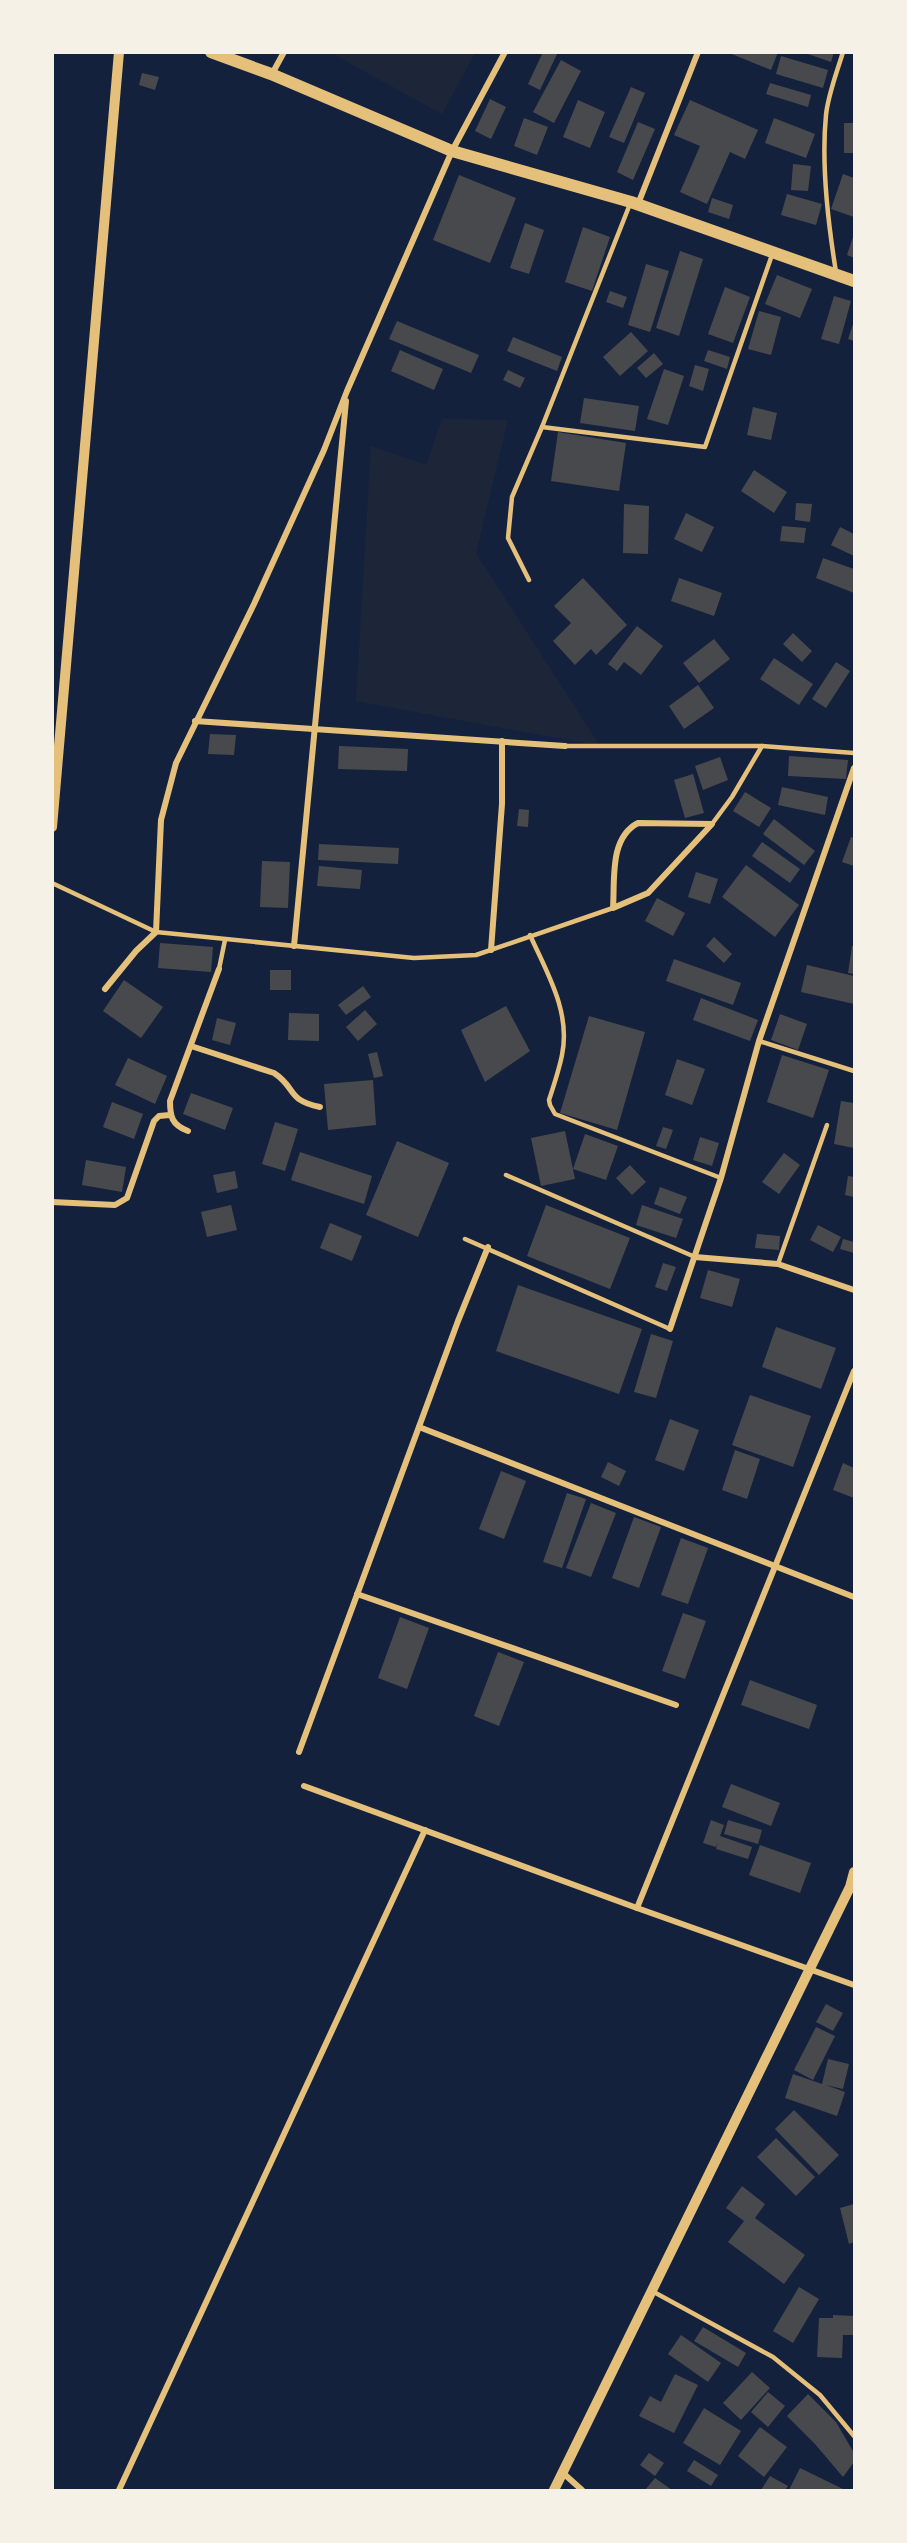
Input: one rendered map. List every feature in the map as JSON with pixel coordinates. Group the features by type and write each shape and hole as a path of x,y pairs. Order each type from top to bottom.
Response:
{"main road":[{"path":"211,52 271,74 452,152 634,203 855,281"}],"street":[{"path":"52,827 120,52"},
{"path":"271,74 278,52"},
{"path":"271,74 284,52"},
{"path":"105,989 136,951 156,932 163,806 176,763 254,604 324,450 347,391 452,152 505,52"},
{"path":"634,203 698,52"},
{"path":"294,946 347,391"},
{"path":"52,703 63,698"},
{"path":"195,721 565,746"},
{"path":"491,950 502,804 502,741"},
{"path":"670,1329 721,1178 759,1041 855,768"},
{"path":"646,823 712,824 648,893 613,908 618,843 628,828 646,823"},
{"path":"188,1131 174,1124 170,1114 170,1101 219,969"},
{"path":"191,1046 274,1073 300,1101 320,1107"},
{"path":"52,1202 115,1205 123,1202 127,1198 154,1121 159,1116 170,1114"},
{"path":"298,1752 488,1247"},
{"path":"695,1257 778,1264 855,1290"},
{"path":"637,1908 855,1371"},
{"path":"419,1427 855,1597"},
{"path":"357,1594 676,1705"},
{"path":"304,1786 855,1985"},
{"path":"119,2490 425,1830"},
{"path":"554,2490 855,1872"},
{"path":"562,2472 582,2490"}],"lane":[{"path":"837,275 827,221 824,154 826,113 843,52"},
{"path":"529,580 508,538 512,496 634,203"},
{"path":"542,428 705,447 773,252"},
{"path":"565,746 762,746 855,753"},
{"path":"712,824 732,797 762,746"},
{"path":"52,883 156,932 414,958 465,957 613,908"},
{"path":"530,935 556,994 563,1016 562,1054 549,1100 555,1114 721,1178"},
{"path":"219,969 225,940"},
{"path":"759,1041 855,1071"},
{"path":"778,1264 827,1125"},
{"path":"506,1175 695,1257"},
{"path":"465,1239 488,1247 670,1329"},
{"path":"651,2290 773,2356 820,2395 855,2436"}],"shaded area":[{"path":"331,52 475,53 442,114"},
{"path":"442,419 508,420 476,553 600,746 356,701 371,446 426,465"}],"building":[{"path":"543,52 558,52 540,90 528,84"},
{"path":"727,52 778,52 771,70"},
{"path":"802,52 834,52 831,62"},
{"path":"781,56 828,70 823,88 776,74"},
{"path":"561,60 581,71 554,123 533,112"},
{"path":"142,73 159,77 155,90 139,85"},
{"path":"770,83 811,95 808,107 766,94"},
{"path":"631,87 645,93 624,143 609,137"},
{"path":"490,99 506,107 491,139 475,131"},
{"path":"578,100 605,112 590,148 563,137"},
{"path":"690,100 758,130 745,159 730,152 707,204 680,192 700,146 674,135"},
{"path":"524,118 548,127 537,155 514,146"},
{"path":"774,118 815,134 806,158 765,143"},
{"path":"638,122 655,129 633,180 617,172"},
{"path":"844,123 854,123 854,153 844,153"},
{"path":"793,164 811,166 808,191 791,190"},
{"path":"843,174 854,178 854,217 831,209"},
{"path":"459,175 516,198 490,263 433,240"},
{"path":"787,194 822,204 816,225 781,215"},
{"path":"712,198 733,205 729,219 708,212"},
{"path":"525,223 544,230 529,274 510,268"},
{"path":"583,227 610,237 592,291 565,282"},
{"path":"854,234 854,258 847,255"},
{"path":"680,251 703,259 679,336 656,328"},
{"path":"646,264 669,271 650,332 628,325"},
{"path":"777,275 812,289 800,318 765,304"},
{"path":"725,287 750,297 733,343 708,334"},
{"path":"610,291 627,297 623,308 606,302"},
{"path":"834,296 851,301 839,344 821,339"},
{"path":"759,311 781,317 771,355 748,349"},
{"path":"397,321 479,355 471,373 389,339"},
{"path":"854,321 854,341 848,339"},
{"path":"631,332 648,351 620,376 603,357"},
{"path":"513,337 562,357 557,371 507,351"},
{"path":"400,350 443,369 434,390 391,371"},
{"path":"708,350 730,357 727,369 704,361"},
{"path":"654,353 663,364 646,378 637,368"},
{"path":"695,365 709,369 703,391 689,386"},
{"path":"664,369 684,376 668,425 647,419"},
{"path":"508,370 525,378 520,388 503,380"},
{"path":"584,398 639,406 635,431 580,423"},
{"path":"753,407 777,413 771,440 747,435"},
{"path":"558,432 626,443 619,491 551,481"},
{"path":"754,470 787,492 774,513 741,491"},
{"path":"796,503 812,504 810,522 795,520"},
{"path":"624,504 649,506 648,554 623,553"},
{"path":"686,513 714,527 702,552 674,539"},
{"path":"782,526 806,528 804,543 780,541"},
{"path":"840,527 854,534 854,556 831,545"},
{"path":"823,558 854,569 854,593 816,578"},
{"path":"583,578 627,625 596,655 591,649 575,665 553,641 571,623 554,606"},
{"path":"679,578 722,593 714,616 671,601"},
{"path":"637,626 663,646 641,675 624,662 617,671 608,664"},
{"path":"793,633 812,651 802,662 783,644"},
{"path":"714,639 730,659 699,683 683,663"},
{"path":"774,658 813,684 799,705 760,679"},
{"path":"836,662 850,671 826,708 812,699"},
{"path":"698,685 714,708 684,729 669,706"},
{"path":"210,734 236,735 234,755 208,754"},
{"path":"339,746 408,749 407,771 338,769"},
{"path":"789,756 848,760 846,779 788,776"},
{"path":"720,757 728,780 703,790 695,766"},
{"path":"693,774 704,813 685,818 674,780"},
{"path":"782,787 828,797 825,815 778,805"},
{"path":"745,792 771,808 759,827 733,811"},
{"path":"519,809 529,810 528,827 517,826"},
{"path":"774,819 815,851 804,865 763,834"},
{"path":"851,837 854,838 854,866 842,862"},
{"path":"762,842 800,869 790,883 752,856"},
{"path":"319,844 399,848 398,864 318,860"},
{"path":"262,861 290,862 288,908 260,907"},
{"path":"746,865 799,905 775,937 722,897"},
{"path":"319,866 362,870 360,889 317,886"},
{"path":"696,872 718,879 710,904 688,897"},
{"path":"657,898 685,913 673,936 645,921"},
{"path":"714,937 732,954 724,963 706,946"},
{"path":"160,943 213,947 211,972 158,968"},
{"path":"852,946 854,946 854,974 848,973"},
{"path":"674,959 741,983 733,1005 666,981"},
{"path":"807,965 854,976 854,1004 801,992"},
{"path":"270,970 291,970 291,990 270,990"},
{"path":"124,980 163,1007 141,1038 103,1011"},
{"path":"363,986 371,997 346,1015 338,1005"},
{"path":"701,998 758,1020 750,1041 693,1020"},
{"path":"506,1006 530,1051 485,1082 461,1030"},
{"path":"365,1010 377,1024 358,1041 346,1027"},
{"path":"289,1013 319,1014 319,1041 288,1040"},
{"path":"780,1014 807,1024 798,1050 771,1040"},
{"path":"589,1016 645,1032 617,1130 560,1113"},
{"path":"217,1018 236,1023 230,1045 212,1040"},
{"path":"377,1052 383,1076 374,1078 368,1054"},
{"path":"782,1055 829,1070 813,1118 767,1102"},
{"path":"128,1058 167,1076 155,1104 115,1085"},
{"path":"677,1059 705,1069 692,1105 665,1095"},
{"path":"373,1080 376,1125 328,1130 324,1084"},
{"path":"191,1093 233,1108 225,1130 183,1114"},
{"path":"841,1101 854,1103 854,1148 834,1144"},
{"path":"112,1102 143,1114 134,1139 103,1127"},
{"path":"275,1122 298,1129 285,1171 262,1164"},
{"path":"663,1127 673,1130 666,1149 656,1146"},
{"path":"565,1131 575,1179 541,1186 531,1138"},
{"path":"585,1134 618,1146 606,1180 573,1169"},
{"path":"700,1137 719,1143 712,1166 693,1160"},
{"path":"397,1141 449,1163 418,1237 366,1215"},
{"path":"300,1152 372,1176 364,1204 291,1180"},
{"path":"784,1153 800,1165 779,1194 762,1182"},
{"path":"86,1160 126,1167 122,1192 82,1185"},
{"path":"630,1165 646,1182 632,1195 616,1178"},
{"path":"235,1171 238,1188 217,1193 213,1175"},
{"path":"848,1176 854,1177 854,1197 845,1195"},
{"path":"660,1187 687,1197 680,1214 654,1204"},
{"path":"231,1205 237,1230 207,1237 201,1212"},
{"path":"546,1205 630,1238 610,1289 527,1256"},
{"path":"642,1205 683,1219 676,1238 636,1225"},
{"path":"330,1223 362,1236 352,1261 320,1248"},
{"path":"818,1225 841,1237 833,1252 810,1240"},
{"path":"757,1234 780,1236 779,1250 755,1248"},
{"path":"843,1239 854,1242 854,1253 840,1249"},
{"path":"663,1263 676,1267 667,1291 655,1287"},
{"path":"708,1270 740,1279 732,1307 700,1298"},
{"path":"518,1285 642,1329 619,1394 496,1351"},
{"path":"776,1327 836,1348 821,1389 762,1367"},
{"path":"651,1334 673,1341 656,1398 634,1392"},
{"path":"750,1395 811,1416 793,1467 732,1445"},
{"path":"670,1419 699,1430 684,1471 655,1460"},
{"path":"735,1450 760,1459 747,1499 722,1490"},
{"path":"608,1462 626,1471 619,1486 601,1477"},
{"path":"843,1463 854,1468 854,1498 833,1490"},
{"path":"501,1471 526,1481 504,1539 479,1529"},
{"path":"567,1493 586,1499 562,1568 543,1562"},
{"path":"591,1503 616,1513 591,1577 566,1568"},
{"path":"634,1517 661,1527 639,1588 612,1578"},
{"path":"681,1538 708,1548 688,1604 661,1595"},
{"path":"683,1613 706,1621 685,1679 662,1671"},
{"path":"400,1617 429,1628 407,1689 378,1678"},
{"path":"498,1652 524,1662 499,1726 474,1716"},
{"path":"750,1680 817,1705 809,1729 741,1705"},
{"path":"731,1784 780,1803 771,1826 722,1807"},
{"path":"711,1820 724,1825 720,1836 752,1847 748,1859 716,1849 718,1841 716,1847 703,1843"},
{"path":"728,1820 762,1830 758,1844 724,1834"},
{"path":"760,1845 811,1863 800,1893 749,1875"},
{"path":"826,2004 843,2013 833,2031 816,2022"},
{"path":"816,2027 835,2036 813,2080 794,2070"},
{"path":"828,2059 849,2064 843,2089 826,2085 845,2092 837,2116 785,2098 793,2074 822,2084"},
{"path":"794,2110 839,2155 819,2175 775,2129"},
{"path":"776,2138 815,2177 796,2196 757,2157"},
{"path":"742,2186 765,2204 755,2218 805,2255 784,2284 728,2242 744,2221 726,2208"},
{"path":"854,2204 854,2242 849,2244 840,2208"},
{"path":"799,2287 819,2299 793,2343 773,2331"},
{"path":"833,2315 854,2316 854,2335 843,2335 842,2358 817,2357 819,2318 833,2318"},
{"path":"703,2327 746,2353 738,2367 694,2341"},
{"path":"681,2335 721,2363 708,2382 668,2354"},
{"path":"752,2372 770,2388 741,2420 723,2403"},
{"path":"675,2374 698,2385 674,2433 639,2416 650,2396 661,2402"},
{"path":"768,2392 785,2406 768,2427 751,2412"},
{"path":"808,2394 836,2422 854,2453 854,2462 843,2477 787,2416"},
{"path":"704,2408 741,2431 720,2465 683,2443"},
{"path":"760,2427 787,2447 764,2477 738,2456"},
{"path":"649,2453 664,2463 655,2476 640,2465"},
{"path":"694,2460 718,2475 711,2486 687,2471"},
{"path":"800,2468 843,2489 789,2490"},
{"path":"770,2476 788,2486 785,2490 761,2490"},
{"path":"655,2478 672,2490 645,2490"}]}
